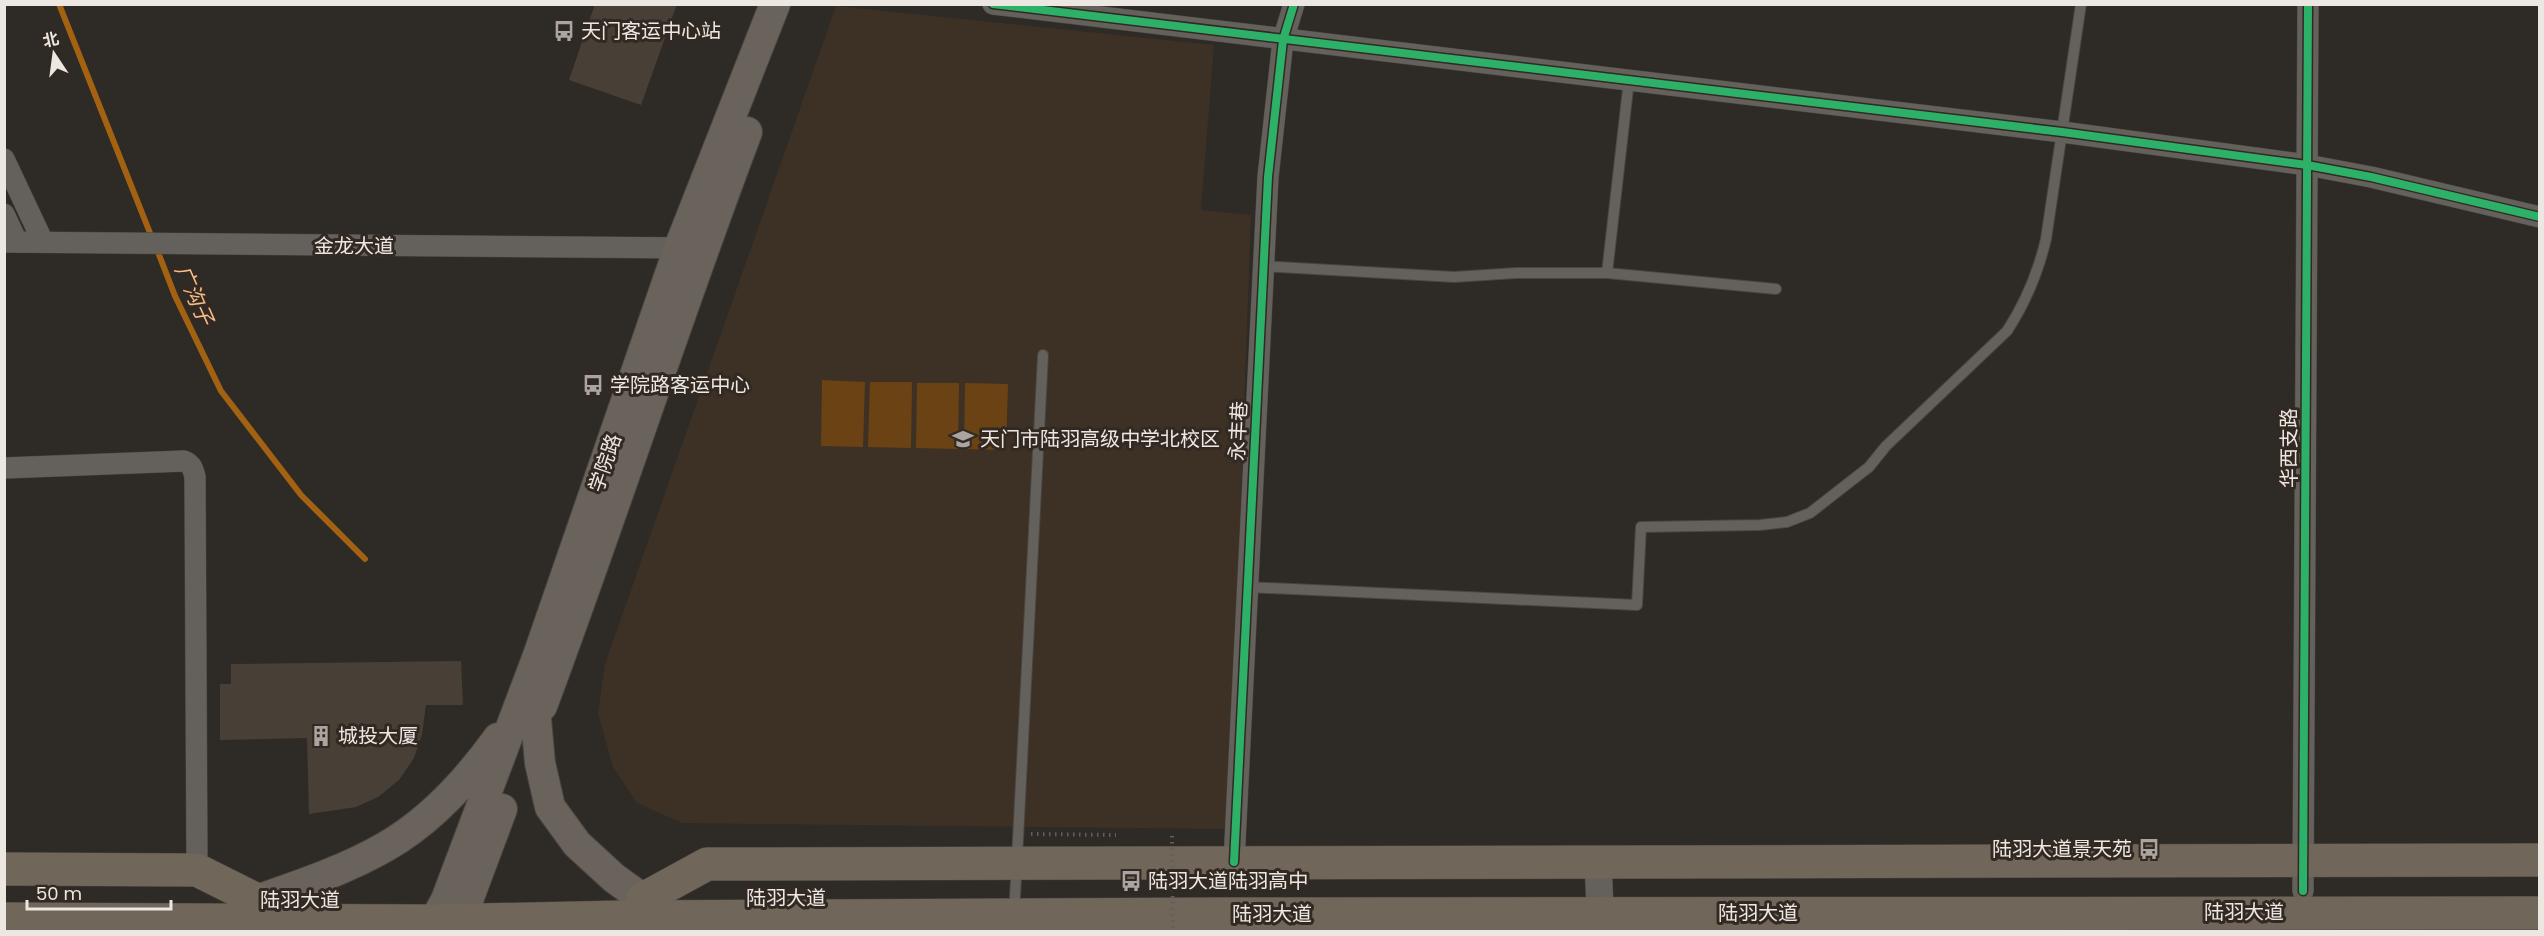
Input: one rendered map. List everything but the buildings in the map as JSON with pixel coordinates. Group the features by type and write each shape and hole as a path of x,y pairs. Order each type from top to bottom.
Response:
{"main road":[{"name":"学院路","path":"448,917 527,715 575,617 691,248 775,4"},
{"name":"学院路","path":"691,248 796,4"},
{"path":"4,869 197,870 257,900 355,861 385,847 410,831 436,810 527,715"},
{"path":"527,715 550,807 577,844 614,878 634,916"},
{"path":"587,932 634,916 707,864 1017,848 1234,862 1598,861 2304,876 2540,860"},
{"name":"陆羽大道","path":"634,916 1015,897 1601,913 2304,876 2540,892"},
{"name":"陆羽大道","path":"4,901 257,900 448,917"},
{"name":"陆羽大道","path":"4,919 634,916 1097,919 1601,913 2429,917 2540,913"},
{"path":"750,917 778,932"},
{"path":"187,932 227,918 266,932"}],"street":[{"path":"993,4 2062,132 2307,165 2371,177 2540,218"},
{"name":"永丰巷","path":"1234,862 1268,177 1283,40 1294,4"},
{"name":"华西支路","path":"2304,876 2308,4"},
{"path":"4,159 43,242"},
{"path":"4,214 11,242"},
{"name":"金龙大道","path":"11,242 691,248"},
{"path":"4,468 184,461 189,463 193,469 195,477 197,870"},
{"path":"1598,861 1601,913"}],"lane":[{"path":"1247,587 1637,605 1641,527 1760,525 1787,522 1810,513 1869,467 1886,446 2007,331 2020,311 2030,292 2042,259 2081,4"},
{"path":"1606,273 1629,80"},
{"path":"1263,266 1454,277 1516,273 1606,273 1776,290"},
{"path":"1015,897 1043,355"}],"path":[{"path":"1017,848 1096,835"},
{"path":"1172,836 1173,932"}],"shaded area":[{"name":"天门市陆羽高级中学北校区","path":"836,6 1214,45 1201,210 1251,215 1229,829 682,823 637,803 613,767 598,713 605,664"},
{"path":"822,380 865,382 863,447 821,446"},
{"path":"870,382 912,382 911,448 868,447"},
{"path":"917,383 959,383 958,449 916,448"},
{"path":"965,383 1008,384 1006,450 964,449"}],"waterway":[{"name":"广沟子","path":"59,4 152,238"},
{"name":"广沟子","path":"156,247 175,296 221,391 301,495 365,559"}],"cycle path":[{"path":"993,4 2062,132 2307,165 2371,177 2540,217"},
{"path":"1234,862 1268,177 1283,40 1294,4"},
{"path":"2303,891 2308,4"}],"place":[{"name":"天门客运中心站","path":"564,31"},
{"name":"学院路客运中心","path":"593,385"},
{"name":"天门市陆羽高级中学北校区","path":"963,439"},
{"name":"城投大厦","path":"321,736"},
{"name":"陆羽大道景天苑","path":"2149,849"},
{"name":"陆羽大道陆羽高中","path":"1131,881"}]}
